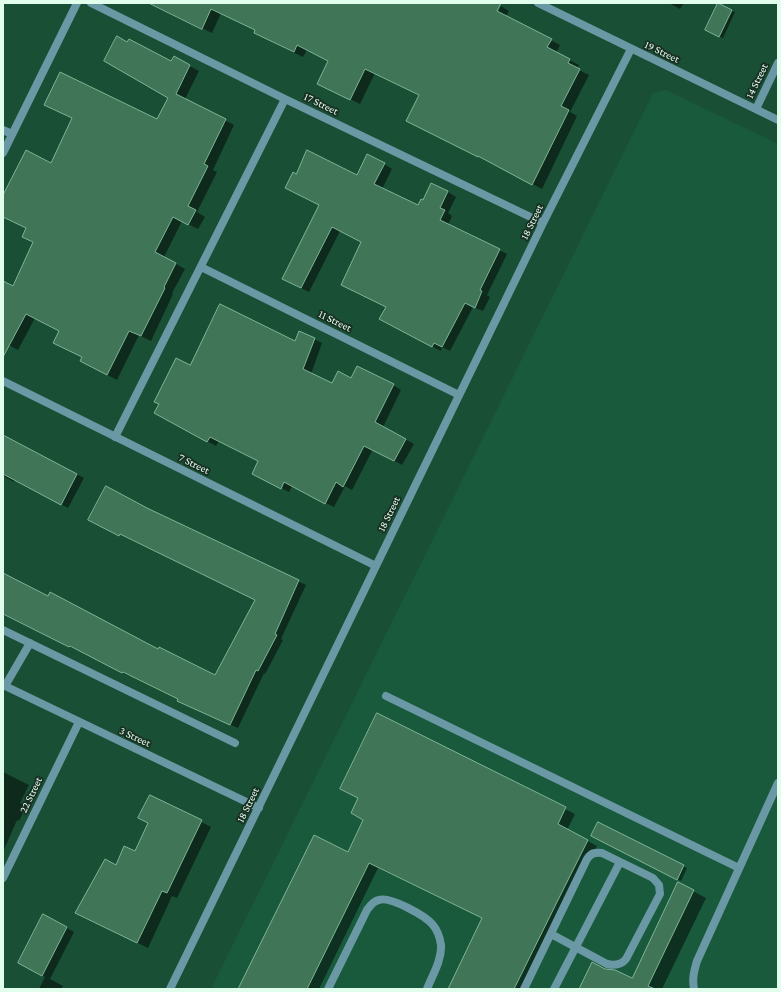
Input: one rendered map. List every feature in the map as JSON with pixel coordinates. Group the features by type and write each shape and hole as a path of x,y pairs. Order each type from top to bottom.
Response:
{"street":[{"path":"3,152 77,3"},
{"name":"17 Street","path":"91,3 285,99 543,223"},
{"name":"19 Street","path":"538,3 551,6 631,49 778,120"},
{"name":"18 Street","path":"170,989 543,223 631,49"},
{"name":"14 Street","path":"756,109 778,63"},
{"path":"115,437 285,99"},
{"path":"3,130 12,134"},
{"name":"11 Street","path":"201,267 459,395"},
{"name":"7 Street","path":"3,381 376,566"},
{"path":"3,630 235,743"},
{"path":"4,686 30,643"},
{"name":"3 Street","path":"4,686 259,808"},
{"path":"386,696 739,868"},
{"name":"22 Street","path":"3,878 79,722"},
{"path":"694,989 693,977 697,961 778,783"},
{"path":"524,989 551,934 590,855 594,853 602,853 653,878 659,885 660,894 623,963 612,965 551,934"},
{"path":"554,989 620,862"},
{"path":"328,989 367,910 378,900 385,899 393,901 424,916 433,924 439,935 441,947 439,959 426,989"}],"shaded area":[{"path":"666,90 778,144 778,989 211,989 653,93"}],"building":[{"path":"149,3 501,3 497,11 552,39 547,47 570,59 568,63 580,69 561,106 569,110 532,185 478,156 406,121 419,95 365,69 350,100 317,84 328,61 297,45 294,52 254,33 255,30 211,9 202,29"},
{"path":"718,3 732,10 719,37 705,30"},
{"path":"117,36 127,42 129,39 171,61 174,56 190,65 176,94 226,119 204,164 208,166 188,206 196,210 188,225 173,217 155,252 176,263 141,336 129,331 107,375 80,361 82,357 53,343 59,331 26,314 3,357 3,281 13,286 33,242 22,237 26,228 3,217 3,195 26,150 51,163 72,118 44,105 60,72 157,119 168,98 104,61"},
{"path":"307,150 357,175 367,154 385,163 374,184 418,205 421,199 423,200 431,183 448,191 440,208 445,210 440,220 500,249 480,290 482,291 475,308 465,303 442,347 434,343 432,347 379,319 386,307 341,285 361,242 332,227 301,288 282,279 319,205 285,188 293,172 296,174"},
{"path":"220,304 295,341 299,331 315,338 303,369 332,383 338,371 351,378 357,366 394,384 375,422 406,439 394,461 364,446 343,487 336,482 325,504 284,482 281,489 252,474 258,461 210,437 207,442 154,413 159,404 154,402 176,358 190,365"},
{"path":"3,435 77,474 61,505 3,474"},
{"path":"106,486 147,508 299,580 275,634 277,635 258,671 256,670 230,725 177,701 178,699 3,614 3,573 48,596 50,592 158,649 159,647 215,675 255,600 88,520"},
{"path":"377,713 566,807 558,824 588,840 514,989 448,989 482,918 369,863 307,989 238,989 314,835 348,852 363,820 351,813 358,798 340,789"},
{"path":"150,795 202,820 167,893 162,891 137,943 75,913 105,859 116,865 124,846 135,851 148,823 138,818"},
{"path":"598,822 684,865 677,880 591,836"},
{"path":"678,882 694,890 648,986 655,989 579,989 592,962 605,969 615,970 632,978"},
{"path":"43,914 67,927 42,976 18,963"}]}
